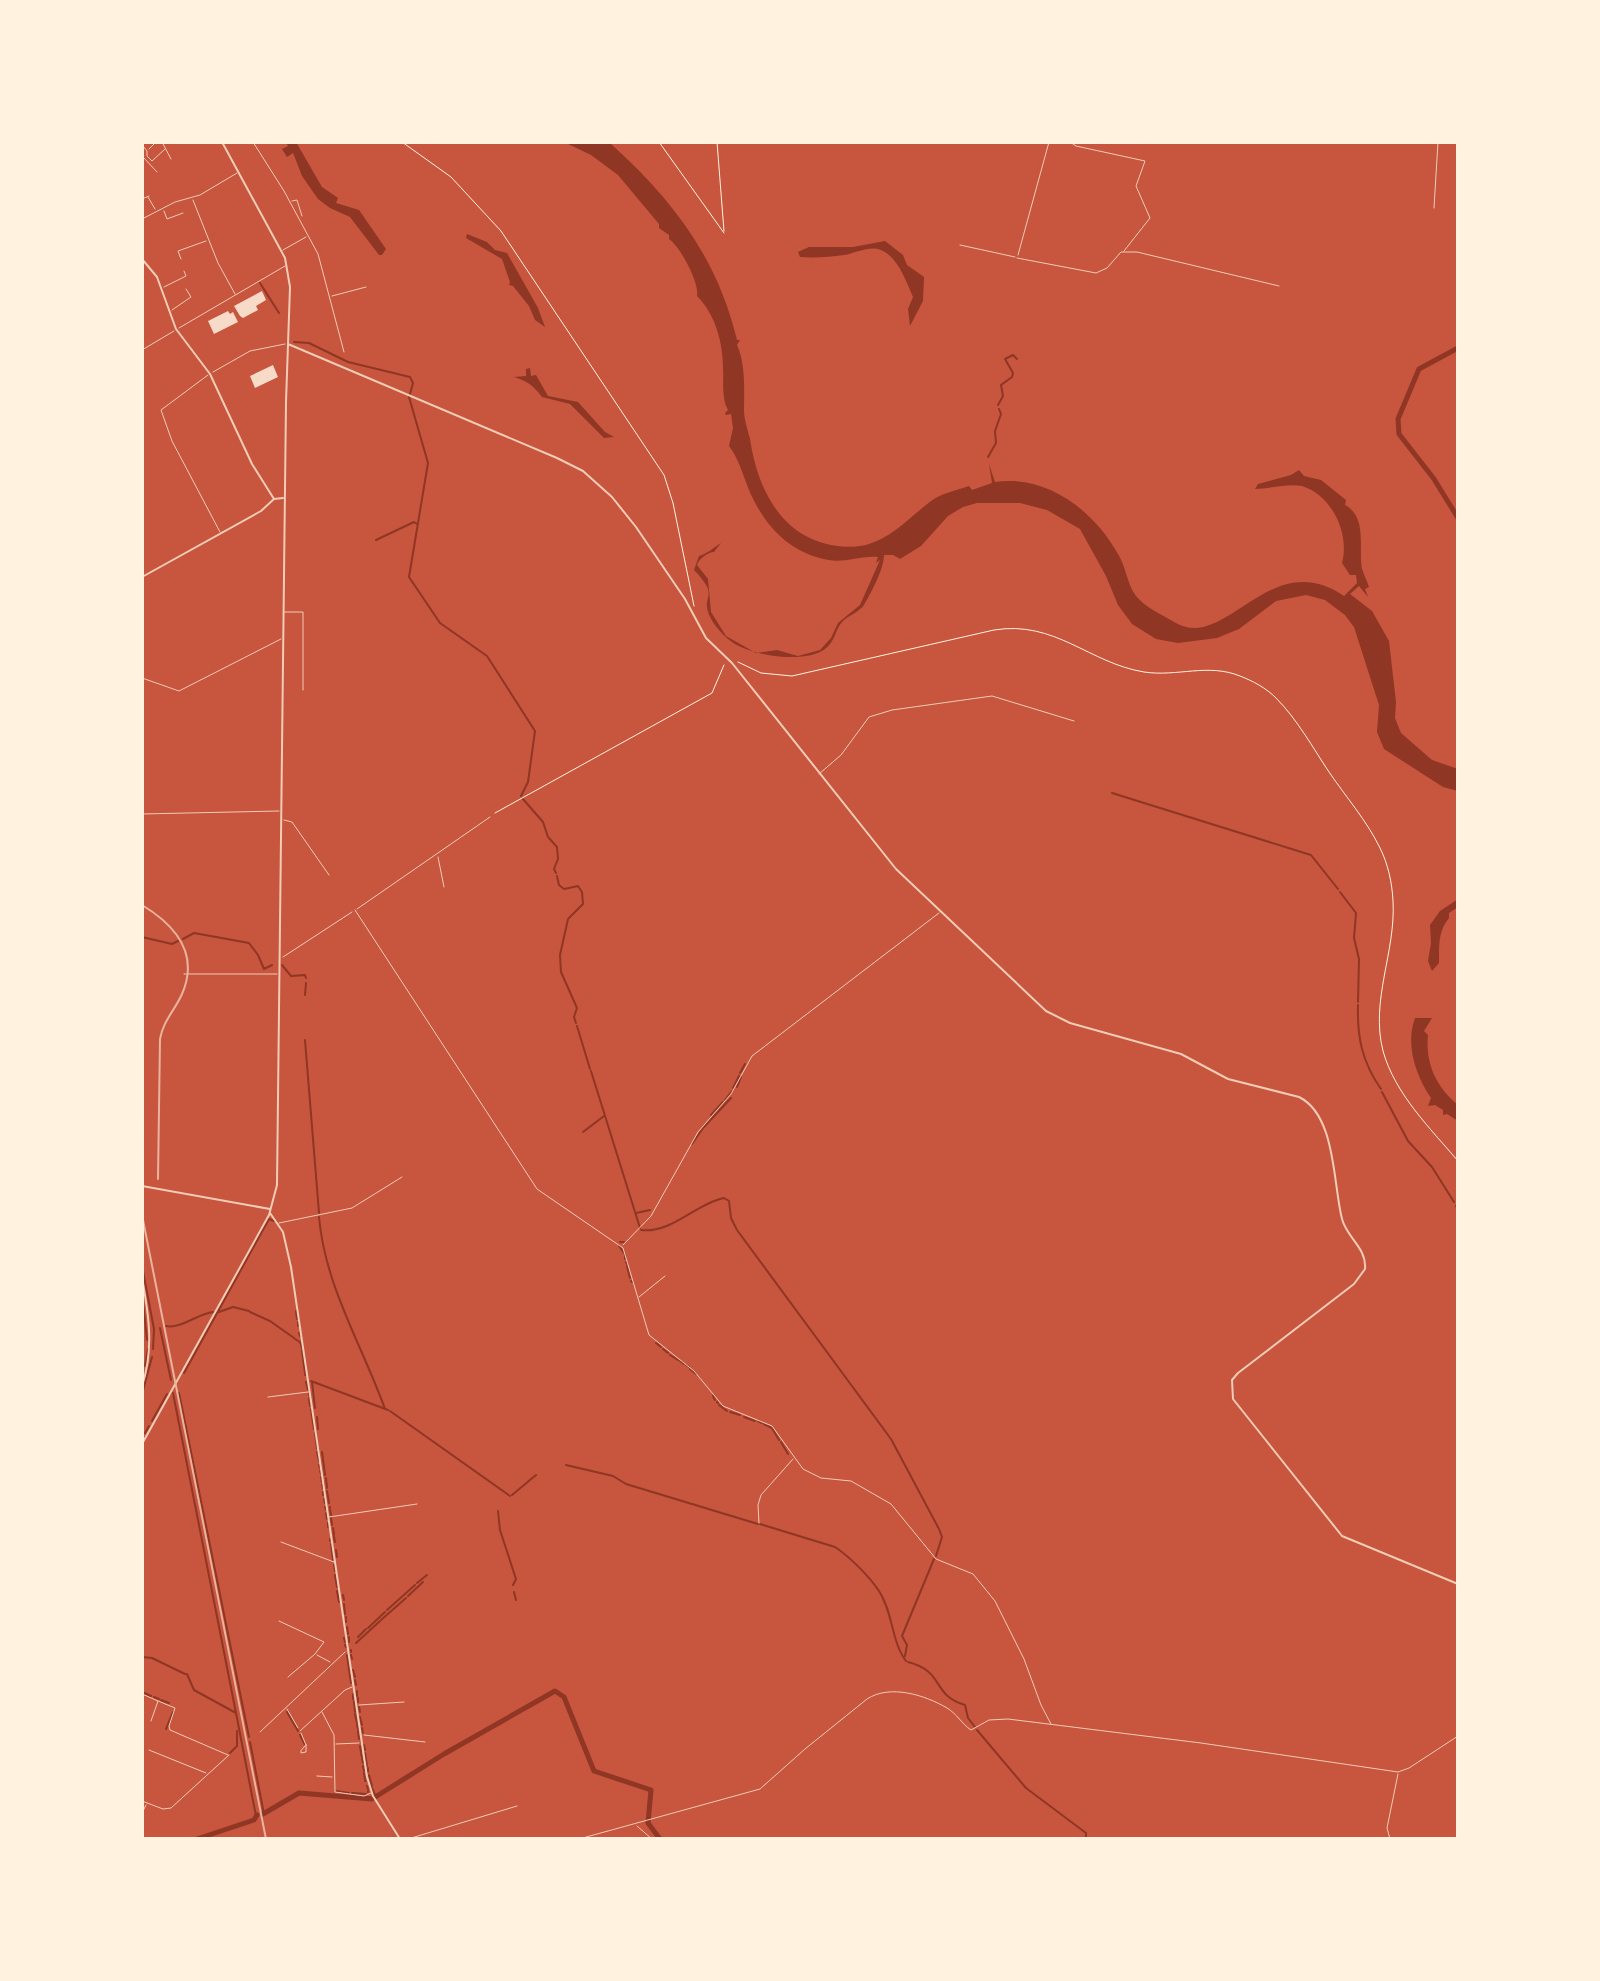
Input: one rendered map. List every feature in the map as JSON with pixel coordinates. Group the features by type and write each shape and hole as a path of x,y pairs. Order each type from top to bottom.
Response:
{"street":[{"path":"147,151 156,142"},
{"path":"162,142 171,159"},
{"path":"142,1444 270,1211 277,1185 290,279 287,264 236,174 222,142"},
{"path":"253,142 318,254 344,352"},
{"path":"1017,258 1049,142"},
{"path":"960,245 1096,273 1107,268 1150,218 1136,186 1145,161 1076,146 1070,142"},
{"path":"1434,208 1438,142"},
{"path":"142,145 153,161 165,149"},
{"path":"143,157 157,172"},
{"path":"142,219 192,198 236,174"},
{"path":"142,199 148,197 156,212"},
{"path":"192,198 235,295"},
{"path":"290,202 297,200 302,216"},
{"path":"163,208 167,219 183,213"},
{"path":"280,251 308,235"},
{"path":"178,251 209,240"},
{"path":"176,246 181,259"},
{"path":"1124,251 1279,286"},
{"path":"142,259 157,277 176,329 210,374 252,464 274,499"},
{"path":"142,349 287,264"},
{"path":"161,288 186,276 184,271"},
{"path":"330,297 366,287"},
{"path":"170,311 191,297 186,289"},
{"path":"220,532 172,441 161,410 210,374 250,351 288,344 583,471 627,515 685,599 706,638 728,659 896,869 1041,1007 1054,1016 1181,1054 1221,1076 1299,1097 1314,1108 1327,1138 1344,1225 1363,1253 1365,1269 1354,1284 1238,1373 1232,1380 1233,1399 1342,1536 1458,1584"},
{"path":"142,577 261,511 274,499 285,498"},
{"path":"284,612 303,612 303,690"},
{"path":"142,678 179,691 284,639"},
{"path":"819,774 841,755 865,721 892,710 992,696 1074,721"},
{"path":"142,814 282,810"},
{"path":"280,957 288,955 490,817"},
{"path":"282,820 292,822 329,875"},
{"path":"437,854 444,887"},
{"path":"355,910 533,1184 545,1196 621,1246 645,1329 651,1337 694,1371 723,1406 772,1427 794,1459 814,1476 851,1481 891,1504 936,1559 968,1570 982,1583 995,1601 1024,1659 1051,1724"},
{"path":"621,1246 651,1216 698,1132 731,1094 752,1056 941,912"},
{"path":"184,974 280,974"},
{"path":"278,1223 352,1208 402,1177"},
{"path":"142,1186 270,1211 278,1223 288,1252 306,1361 372,1795 400,1839"},
{"path":"637,1298 665,1276"},
{"path":"142,1278 151,1335 148,1367 142,1386"},
{"path":"268,1397 310,1392"},
{"path":"759,1523 761,1495 794,1459"},
{"path":"329,1517 416,1504"},
{"path":"281,1542 335,1562"},
{"path":"279,1621 324,1642 288,1677"},
{"path":"260,1732 352,1644"},
{"path":"314,1654 332,1663"},
{"path":"300,1731 346,1689 354,1686"},
{"path":"579,1839 760,1789 817,1738 878,1693 903,1692 939,1704 949,1709 971,1730 998,1718 1398,1772 1458,1736"},
{"path":"142,1694 175,1708 169,1727 171,1731 229,1755 171,1808 163,1809 142,1801"},
{"path":"151,1721 158,1701"},
{"path":"356,1705 404,1702"},
{"path":"285,1707 306,1745"},
{"path":"322,1712 333,1731 335,1792 372,1795"},
{"path":"361,1735 425,1742"},
{"path":"334,1744 362,1742"},
{"path":"149,1750 208,1774"},
{"path":"1390,1839 1387,1828 1398,1772"},
{"path":"317,1776 334,1777"},
{"path":"142,1813 147,1803"},
{"path":"408,1839 517,1806"},
{"path":"636,1824 652,1839"}],"path":[{"path":"402,142 451,177 501,231 659,468 671,495 696,611"},
{"path":"659,142 724,233 717,142"},
{"path":"735,660 761,673 787,676 994,630 1024,628 1050,633 1136,670 1165,673 1217,670 1242,676 1263,687 1286,710 1373,835 1384,857 1392,886 1394,912 1379,1003 1383,1050 1394,1080 1404,1096 1458,1161"},
{"path":"490,817 529,792 712,693 728,659"}],"shaded area":[{"path":"286,142 296,142 322,187 338,198 336,203 359,210 386,249 382,255 350,217 318,199 302,176 290,145 293,153 287,157 282,149 288,146"},
{"path":"564,142 611,144 654,186 704,256 728,310 737,340 740,340 737,345 743,369 744,414 762,484 777,510 798,531 831,545 852,547 876,542 940,496 969,486 972,490 992,483 989,464 995,482 1033,484 1067,499 1082,510 1108,538 1140,600 1176,623 1195,628 1213,624 1272,590 1294,583 1318,584 1344,596 1357,583 1356,575 1350,575 1342,563 1341,528 1322,498 1297,485 1255,489 1258,484 1299,470 1304,476 1321,480 1346,500 1345,505 1357,517 1362,569 1369,587 1365,589 1368,597 1359,586 1350,594 1372,611 1389,641 1395,718 1401,733 1432,760 1458,769 1458,791 1443,787 1384,749 1377,732 1379,705 1354,627 1345,615 1325,600 1306,595 1276,601 1239,629 1217,638 1178,643 1156,639 1132,624 1118,605 1080,529 1047,510 1020,503 977,503 963,507 948,516 921,546 900,559 884,555 880,574 864,605 841,623 825,649 816,654 792,657 758,653 777,650 798,656 820,650 831,638 838,623 860,605 880,560 876,563 878,557 866,557 835,561 815,556 790,544 770,526 755,503 729,446 733,428 731,414 725,413 728,410 720,339 709,311 697,296 688,266 669,235 659,228 659,224 618,175 591,155"},
{"path":"467,234 487,242 495,250 507,253 538,308 545,327 535,320 529,306 509,285 502,259 466,238"},
{"path":"885,241 903,255 907,265 924,277 923,301 910,326 908,309 913,297 901,270 887,253 873,248 844,255 800,257 798,252 809,247 853,247"},
{"path":"530,368 531,376 536,375 548,396 578,402 605,432 614,437 604,438 570,404 542,397 530,384 514,377 526,376 526,369"},
{"path":"721,543 697,565 708,579 711,612 726,636 753,651 732,642 724,635 716,626 708,612 708,589 694,570 699,556"},
{"path":"1458,899 1458,907 1449,913 1443,928 1439,963 1432,971 1428,961 1430,925 1440,911"},
{"path":"1415,1018 1432,1018 1424,1031 1428,1035 1428,1056 1438,1083 1458,1105 1458,1121 1447,1114 1443,1115 1443,1110 1435,1105 1428,1106 1431,1098 1417,1070 1412,1049"}],"building":[{"path":"262,291 266,300 256,306 258,310 243,318 240,316 234,306"},
{"path":"228,311 230,314 233,312 238,322 214,334 208,321"},
{"path":"273,365 278,377 255,388 250,376"}],"waterway":[{"path":"260,283 279,313"},
{"path":"294,342 309,343 348,362 410,377 413,383 410,394"},
{"path":"1458,348 1419,369 1398,419 1399,434 1434,479 1458,518"},
{"path":"998,405 1003,396 1001,385 1013,373 1005,359 1013,355 1017,359"},
{"path":"409,397 428,463 409,577 440,623 487,656 535,731 528,782 521,796"},
{"path":"988,457 996,443 995,431 1001,414 999,409"},
{"path":"376,540 414,522 417,524"},
{"path":"1112,793 1311,855 1338,889"},
{"path":"523,799 543,822 548,837 557,847 556,873"},
{"path":"557,876 559,885 564,889 578,886 582,892 583,904 568,919 560,955 561,972 577,1008 576,1023"},
{"path":"1340,892 1356,913 1354,938 1359,959 1358,1002"},
{"path":"183,939 194,933 249,943 264,969 272,965"},
{"path":"142,937 172,944 180,940"},
{"path":"282,965 291,976 305,975 306,978"},
{"path":"305,995 306,983"},
{"path":"1358,1005 1362,1049 1381,1089"},
{"path":"577,1026 590,1069"},
{"path":"305,1040 319,1213"},
{"path":"740,1073 745,1064"},
{"path":"591,1071 640,1228"},
{"path":"733,1088 739,1076"},
{"path":"737,1087 741,1077"},
{"path":"725,1100 732,1091"},
{"path":"1382,1092 1408,1141 1432,1167 1454,1202"},
{"path":"692,1144 731,1098"},
{"path":"711,1115 723,1102"},
{"path":"583,1132 604,1116"},
{"path":"641,1230 663,1228 713,1201 724,1198 729,1201 731,1218 737,1230 891,1439 939,1529 942,1537 936,1556"},
{"path":"636,1213 650,1210"},
{"path":"319,1217 336,1291 385,1409"},
{"path":"184,1373 269,1219 274,1221"},
{"path":"619,1246 624,1253"},
{"path":"142,1266 154,1329"},
{"path":"627,1266 630,1278"},
{"path":"142,1293 147,1340"},
{"path":"219,1312 233,1307 249,1311"},
{"path":"296,1311 297,1319"},
{"path":"166,1326 213,1312"},
{"path":"250,1312 270,1321 294,1338"},
{"path":"160,1328 171,1380"},
{"path":"153,1349 154,1330"},
{"path":"295,1339 302,1348"},
{"path":"656,1343 661,1347"},
{"path":"145,1366 148,1349"},
{"path":"663,1349 668,1353"},
{"path":"302,1350 305,1373"},
{"path":"670,1355 678,1360"},
{"path":"142,1394 152,1357"},
{"path":"680,1361 684,1364"},
{"path":"690,1369 696,1374"},
{"path":"142,1378 143,1374"},
{"path":"311,1381 388,1410"},
{"path":"306,1382 308,1390"},
{"path":"312,1382 315,1408"},
{"path":"173,1393 236,1713"},
{"path":"179,1393 249,1737"},
{"path":"152,1421 167,1394"},
{"path":"713,1396 715,1400"},
{"path":"309,1398 310,1406"},
{"path":"719,1405 727,1411"},
{"path":"311,1409 314,1429"},
{"path":"390,1411 510,1496"},
{"path":"730,1412 740,1415"},
{"path":"317,1417 318,1429"},
{"path":"744,1417 755,1421"},
{"path":"758,1421 762,1423"},
{"path":"764,1424 772,1428 779,1440"},
{"path":"145,1433 149,1426"},
{"path":"315,1433 317,1448"},
{"path":"781,1442 788,1454"},
{"path":"317,1452 319,1461"},
{"path":"322,1452 325,1475"},
{"path":"566,1465 613,1476 626,1484 758,1524"},
{"path":"512,1495 536,1475"},
{"path":"321,1477 322,1482"},
{"path":"326,1478 327,1488"},
{"path":"327,1491 329,1503"},
{"path":"324,1499 325,1503"},
{"path":"330,1510 331,1515"},
{"path":"498,1511 500,1530 516,1579 513,1585"},
{"path":"326,1513 327,1519"},
{"path":"331,1518 332,1525"},
{"path":"760,1524 835,1547 853,1561 884,1599 897,1645 906,1661"},
{"path":"333,1528 334,1535"},
{"path":"334,1537 335,1542"},
{"path":"331,1544 333,1560"},
{"path":"336,1550 337,1557"},
{"path":"905,1656 907,1645 902,1636 934,1559"},
{"path":"334,1565 335,1571"},
{"path":"335,1575 337,1587"},
{"path":"417,1583 427,1575"},
{"path":"408,1596 423,1582"},
{"path":"387,1610 415,1585"},
{"path":"337,1591 339,1602"},
{"path":"514,1592 516,1600"},
{"path":"343,1595 344,1600"},
{"path":"381,1620 406,1598"},
{"path":"344,1604 345,1614"},
{"path":"368,1628 385,1612"},
{"path":"356,1643 380,1621"},
{"path":"347,1627 348,1634"},
{"path":"358,1637 366,1629"},
{"path":"349,1637 349,1642"},
{"path":"344,1638 345,1642"},
{"path":"347,1655 351,1683"},
{"path":"351,1655 352,1659"},
{"path":"142,1657 152,1658 185,1674"},
{"path":"908,1662 928,1671 947,1695 965,1705 968,1718 975,1727"},
{"path":"353,1670 355,1677"},
{"path":"187,1674 194,1690 236,1713 256,1816"},
{"path":"355,1680 356,1685"},
{"path":"357,1691 357,1696"},
{"path":"263,1814 299,1793 372,1799 555,1691 564,1697 594,1771 651,1790 648,1823 660,1839"},
{"path":"142,1692 151,1696"},
{"path":"353,1694 353,1699"},
{"path":"154,1697 159,1699"},
{"path":"161,1700 169,1703"},
{"path":"354,1701 355,1712"},
{"path":"359,1707 360,1712"},
{"path":"166,1729 173,1712"},
{"path":"287,1712 298,1731"},
{"path":"355,1714 357,1723"},
{"path":"360,1717 362,1725"},
{"path":"357,1725 358,1729"},
{"path":"362,1728 363,1733"},
{"path":"977,1730 1026,1788 1086,1833 1086,1839"},
{"path":"230,1753 237,1746 237,1731"},
{"path":"358,1731 359,1739"},
{"path":"300,1735 305,1745"},
{"path":"250,1742 264,1814"},
{"path":"364,1745 365,1750"},
{"path":"360,1746 361,1752"},
{"path":"365,1753 367,1766"},
{"path":"362,1759 363,1763"},
{"path":"363,1766 364,1771"},
{"path":"364,1773 365,1779"},
{"path":"369,1775 372,1786"},
{"path":"372,1788 376,1797"},
{"path":"336,1791 349,1793"},
{"path":"352,1793 366,1794"},
{"path":"197,1839 254,1820 257,1815"}],"railway":[{"path":"142,905 174,931 186,953 188,966 182,994 166,1021 160,1039 158,1179"},
{"path":"142,1215 266,1839"}]}
